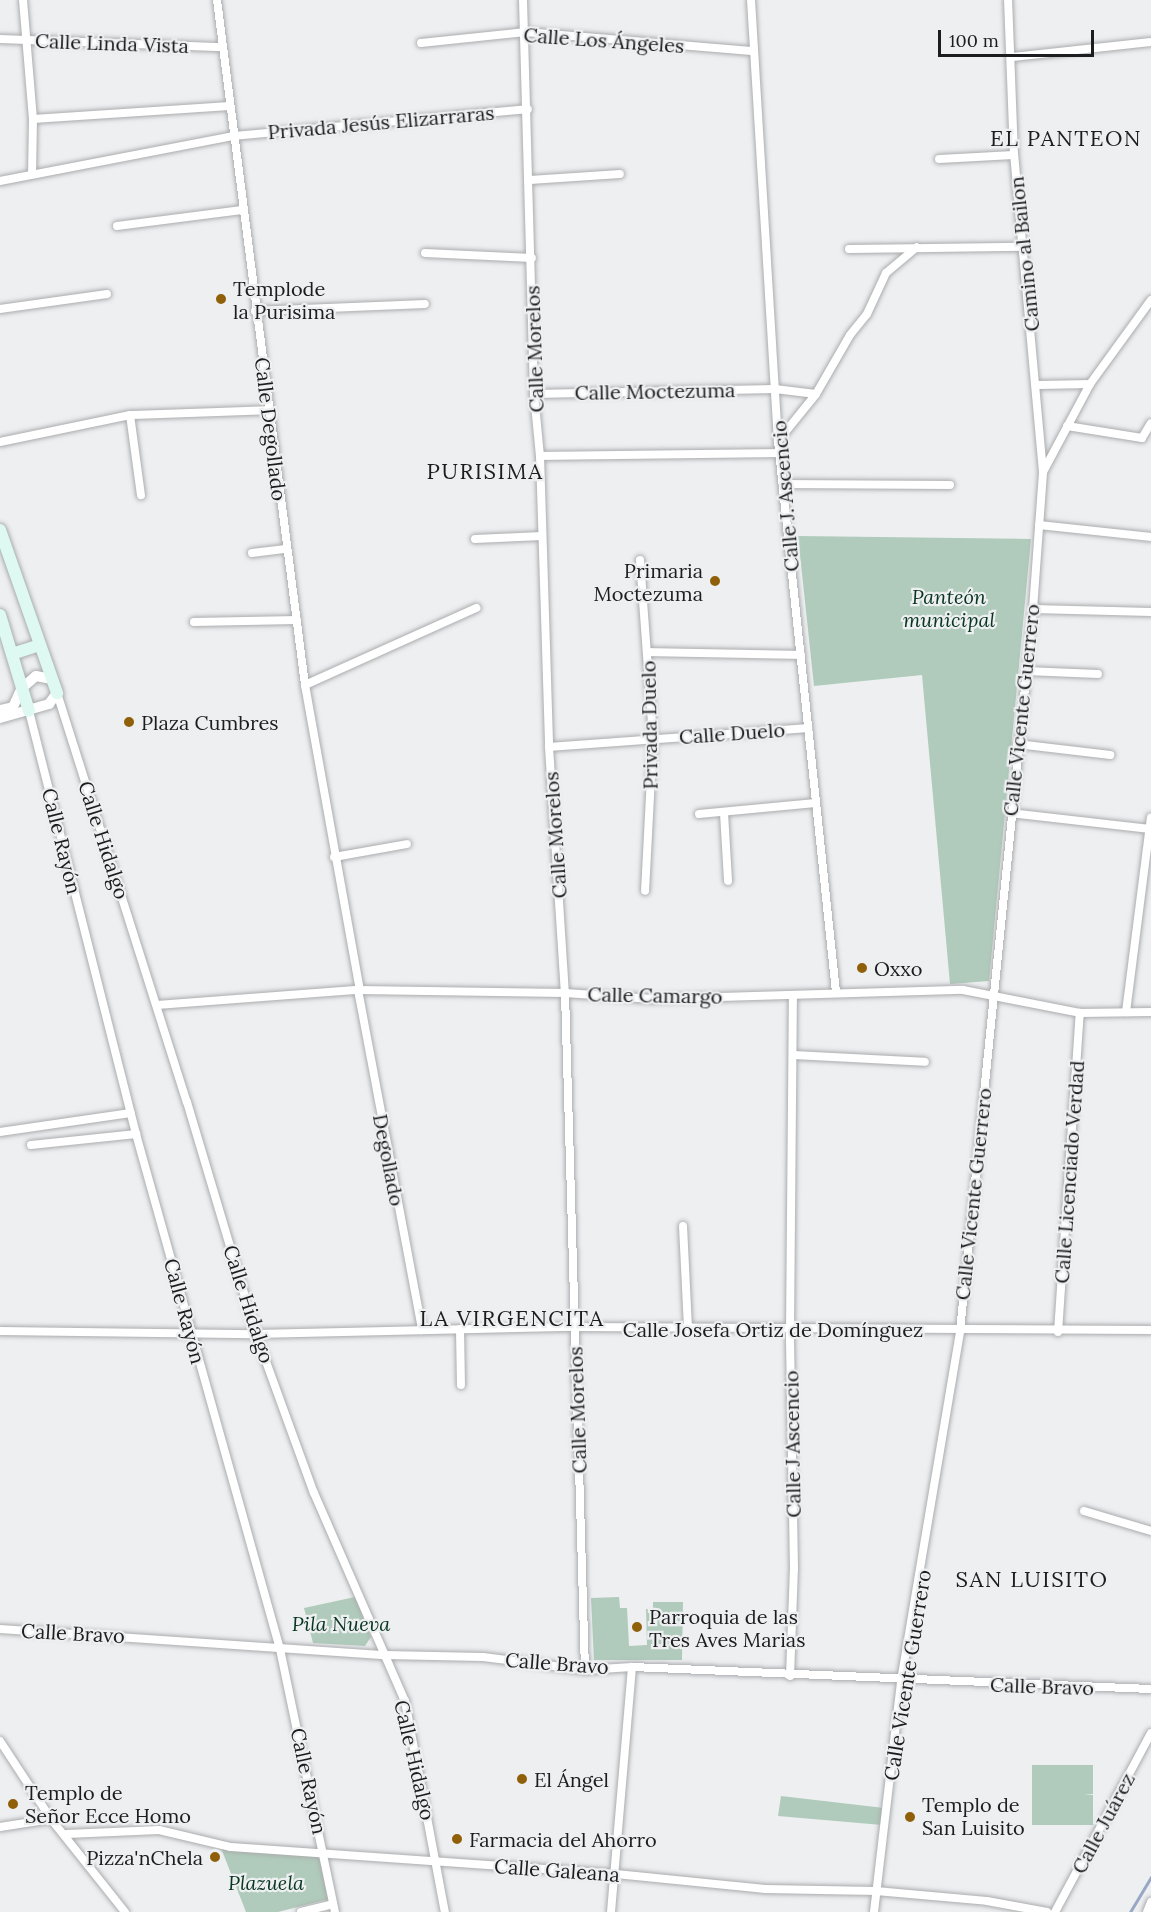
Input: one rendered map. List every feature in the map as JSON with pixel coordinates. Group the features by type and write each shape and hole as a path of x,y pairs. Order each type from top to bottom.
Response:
{"main road":[{"path":"0,530 57,693"},
{"path":"0,615 29,711"},
{"path":"12,654 39,645"}],"street":[{"path":"23,0 33,119 32,174"},
{"name":"Calle Degollado","path":"218,0 242,210 270,410 286,549 305,685 334,857"},
{"name":"Calle Morelos","path":"524,0 534,394 540,456 549,747 565,993 585,1670"},
{"name":"Calle J. Ascencio","path":"751,0 752,51 779,453 836,992"},
{"name":"Camino al Bailon","path":"1008,0 1014,155 1037,385 1042,472"},
{"name":"Calle Los Ángeles","path":"421,43 525,32 752,51"},
{"name":"Calle Linda Vista","path":"0,39 224,47"},
{"path":"1012,57 1151,42"},
{"path":"33,119 230,106"},
{"name":"Privada Jesús Elizarraras","path":"0,181 233,136 528,109"},
{"path":"939,159 1014,155"},
{"path":"530,180 620,174"},
{"path":"117,226 242,210"},
{"path":"778,441 816,394 850,335 867,314 886,273 917,247"},
{"path":"849,249 1024,247"},
{"path":"425,253 532,258"},
{"path":"0,309 107,294"},
{"path":"1042,472 1090,384 1151,300"},
{"path":"255,310 425,304"},
{"path":"1037,385 1090,384"},
{"name":"Calle Moctezuma","path":"534,394 775,388 816,394"},
{"path":"0,441 130,415 270,410"},
{"path":"130,415 141,495"},
{"path":"1067,426 1142,438 1151,423"},
{"path":"540,456 779,453"},
{"name":"Calle Vicente Guerrero","path":"874,1912 901,1681 960,1331 1010,813 1033,609 1042,472"},
{"path":"783,484 950,484"},
{"path":"1039,525 1151,537"},
{"path":"475,539 542,536"},
{"path":"252,553 286,549"},
{"name":"Privada Duelo","path":"640,560 653,739 645,891"},
{"path":"305,685 476,608"},
{"path":"1033,609 1151,612"},
{"path":"195,622 297,620"},
{"path":"648,652 801,655"},
{"path":"1026,671 1098,674"},
{"path":"0,710 14,707 22,688 36,676 52,679"},
{"path":"0,718 50,704 57,693"},
{"name":"Calle Hidalgo","path":"57,693 157,1005 256,1334 314,1493 405,1701 445,1912"},
{"name":"Calle Rayón","path":"29,711 136,1134 190,1334 280,1649 325,1854 334,1908"},
{"name":"Calle Duelo","path":"549,747 808,728"},
{"path":"1017,744 1110,755"},
{"path":"699,814 815,803"},
{"path":"723,813 728,881"},
{"path":"1010,813 1150,829"},
{"path":"1126,1012 1151,818"},
{"path":"334,857 407,844"},
{"name":"Degollado","path":"334,857 422,1330"},
{"name":"Calle Camargo","path":"157,1005 359,990 565,993 652,999 836,992 992,993 1080,1013 1151,1012"},
{"name":"Calle J Ascencio","path":"790,1676 794,1569 790,1330 793,995"},
{"name":"Calle Licenciado Verdad","path":"1058,1332 1080,1013"},
{"path":"793,1055 925,1062"},
{"path":"0,1132 131,1113"},
{"path":"31,1145 136,1134"},
{"path":"683,1226 688,1330"},
{"name":"Calle Josefa Ortiz de Domínguez","path":"0,1331 256,1334 574,1327 688,1330 1058,1332 1151,1330"},
{"path":"460,1329 461,1386"},
{"path":"1084,1511 1151,1531"},
{"name":"Calle Bravo","path":"0,1629 280,1649 385,1655 483,1657 585,1670 632,1667 901,1681 1151,1689"},
{"path":"611,1912 632,1667"},
{"name":"Calle Juárez","path":"1055,1912 1151,1733"},
{"path":"0,1741 51,1819 67,1834 124,1912"},
{"path":"0,1827 51,1819"},
{"name":"Calle Galeana","path":"67,1834 159,1830 231,1847 616,1874 765,1889 876,1891 987,1901 1047,1912"},
{"path":"1147,1912 1151,1902"},
{"path":"301,1912 334,1908"}],"green space":[{"name":"Panteón municipal","path":"798,536 1031,539 989,981 950,984 922,675 814,686"},
{"name":"Pila Nueva","path":"355,1597 371,1637 365,1646 313,1643 304,1608"},
{"path":"619,1597 620,1608 627,1608 629,1646 647,1645 646,1609 653,1609 653,1602 683,1602 682,1660 594,1660 591,1598"},
{"path":"1032,1765 1093,1765 1093,1794 1084,1795 1093,1795 1093,1825 1032,1825"},
{"path":"781,1796 884,1808 882,1825 778,1816"},
{"name":"Plazuela","path":"221,1848 324,1856 329,1899 278,1912 246,1912"}],"waterway":[{"path":"1130,1912 1151,1877"}],"place":[{"name":"Templode la Purisima","path":"221,299"},
{"name":"Primaria Moctezuma","path":"715,581"},
{"name":"Plaza Cumbres","path":"129,722"},
{"name":"Oxxo","path":"862,968"},
{"name":"Parroquia de las Tres Aves Marias","path":"637,1627"},
{"name":"El Ángel","path":"522,1779"},
{"name":"Templo de Señor Ecce Homo","path":"13,1804"},
{"name":"Templo de San Luisito","path":"910,1817"},
{"name":"Farmacia del Ahorro","path":"457,1839"},
{"name":"Pizza'nChela","path":"215,1857"}],"district":[{"name":"EL PANTEON","path":"1066,139"},
{"name":"PURISIMA","path":"485,472"},
{"name":"LA VIRGENCITA","path":"512,1319"},
{"name":"SAN LUISITO","path":"1032,1580"}]}
